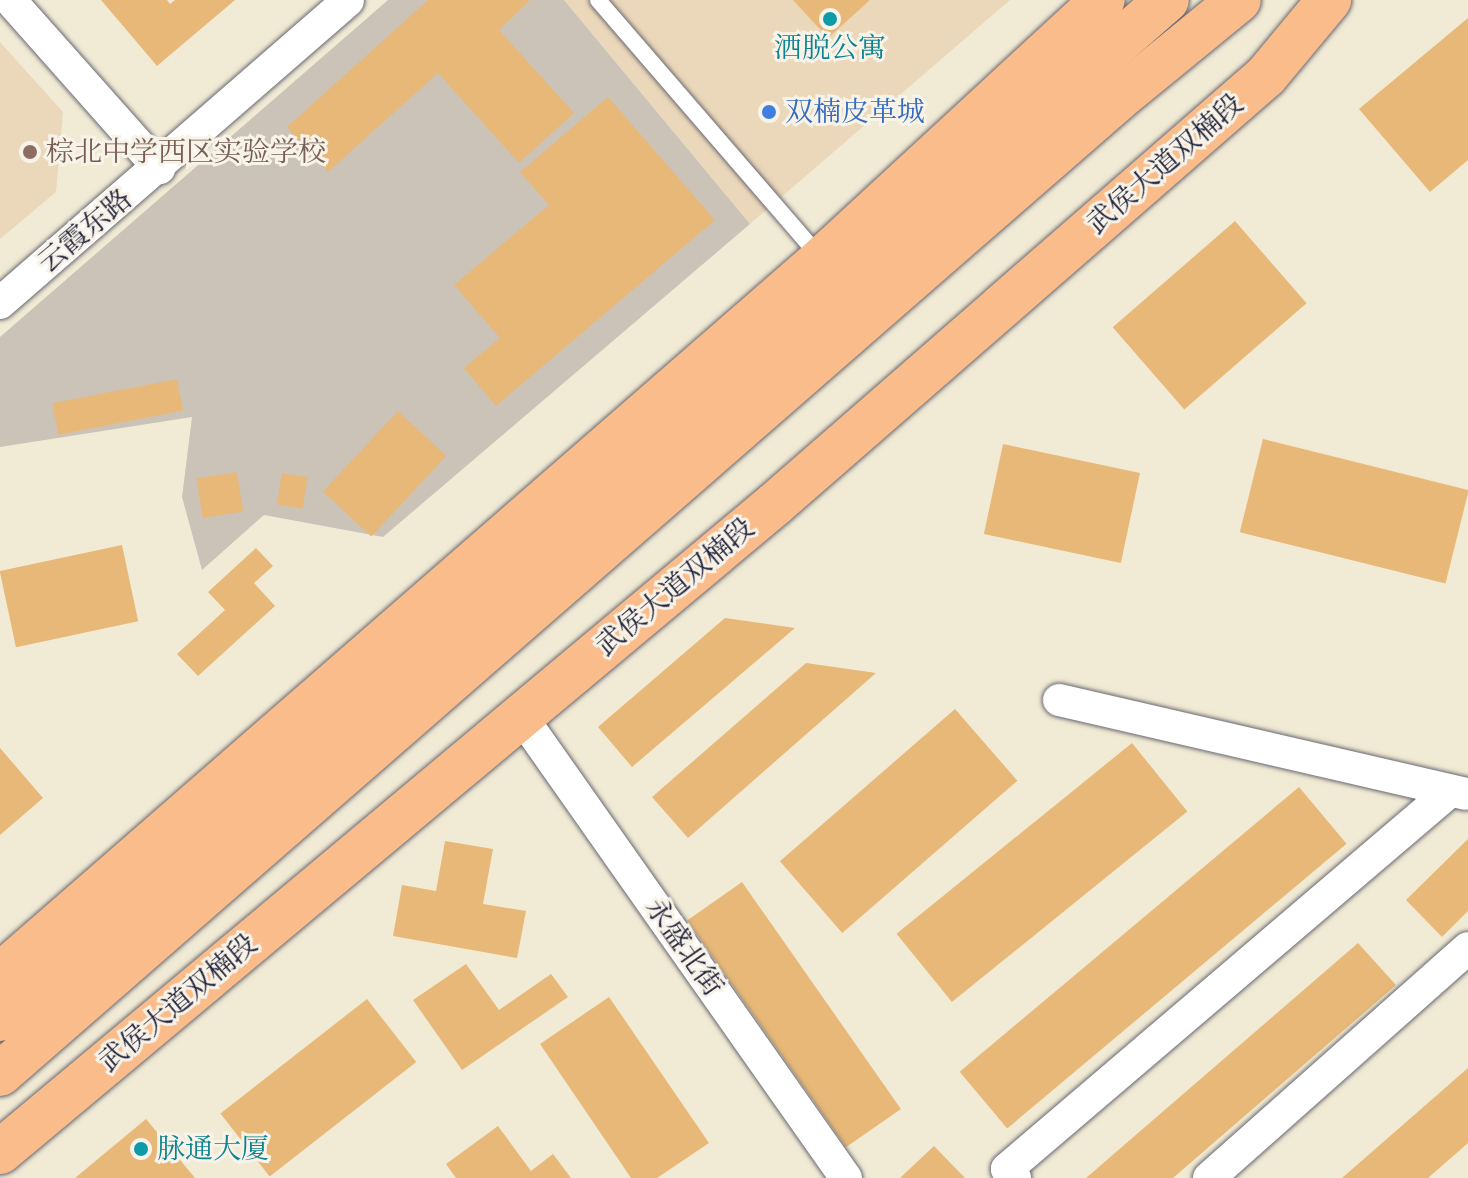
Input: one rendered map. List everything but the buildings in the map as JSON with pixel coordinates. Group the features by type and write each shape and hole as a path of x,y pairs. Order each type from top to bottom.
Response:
{"main road":[{"path":"0,975 822,259 1103,0"},
{"path":"0,1019 1167,0"},
{"path":"0,1074 1094,120 1239,0"},
{"name":"武侯大道双楠段","path":"0,1152 775,504 1266,76 1329,0"}],"street":[{"path":"10,0 159,168"},
{"name":"云霞东路","path":"0,303 159,168 348,0"},
{"path":"1059,700 1459,793"},
{"name":"永盛北街","path":"521,716 846,1178"},
{"path":"1015,1178 1007,1169 1459,793"},
{"path":"1209,1178 1468,948"}],"lane":[{"path":"598,0 822,259"}],"shaded area":[{"path":"388,0 564,0 750,224 383,537 264,515 202,570 182,497 192,417 0,447 0,337"},
{"name":"双楠皮革城","path":"564,0 1010,0 750,224"},
{"name":"棕北中学西区实验学校","path":"0,42 63,112 56,192 0,239"}],"place":[{"name":"洒脱公寓","path":"830,19"},
{"name":"双楠皮革城","path":"769,112"},
{"name":"棕北中学西区实验学校","path":"30,152"},
{"name":"脉通大厦","path":"141,1149"}]}
